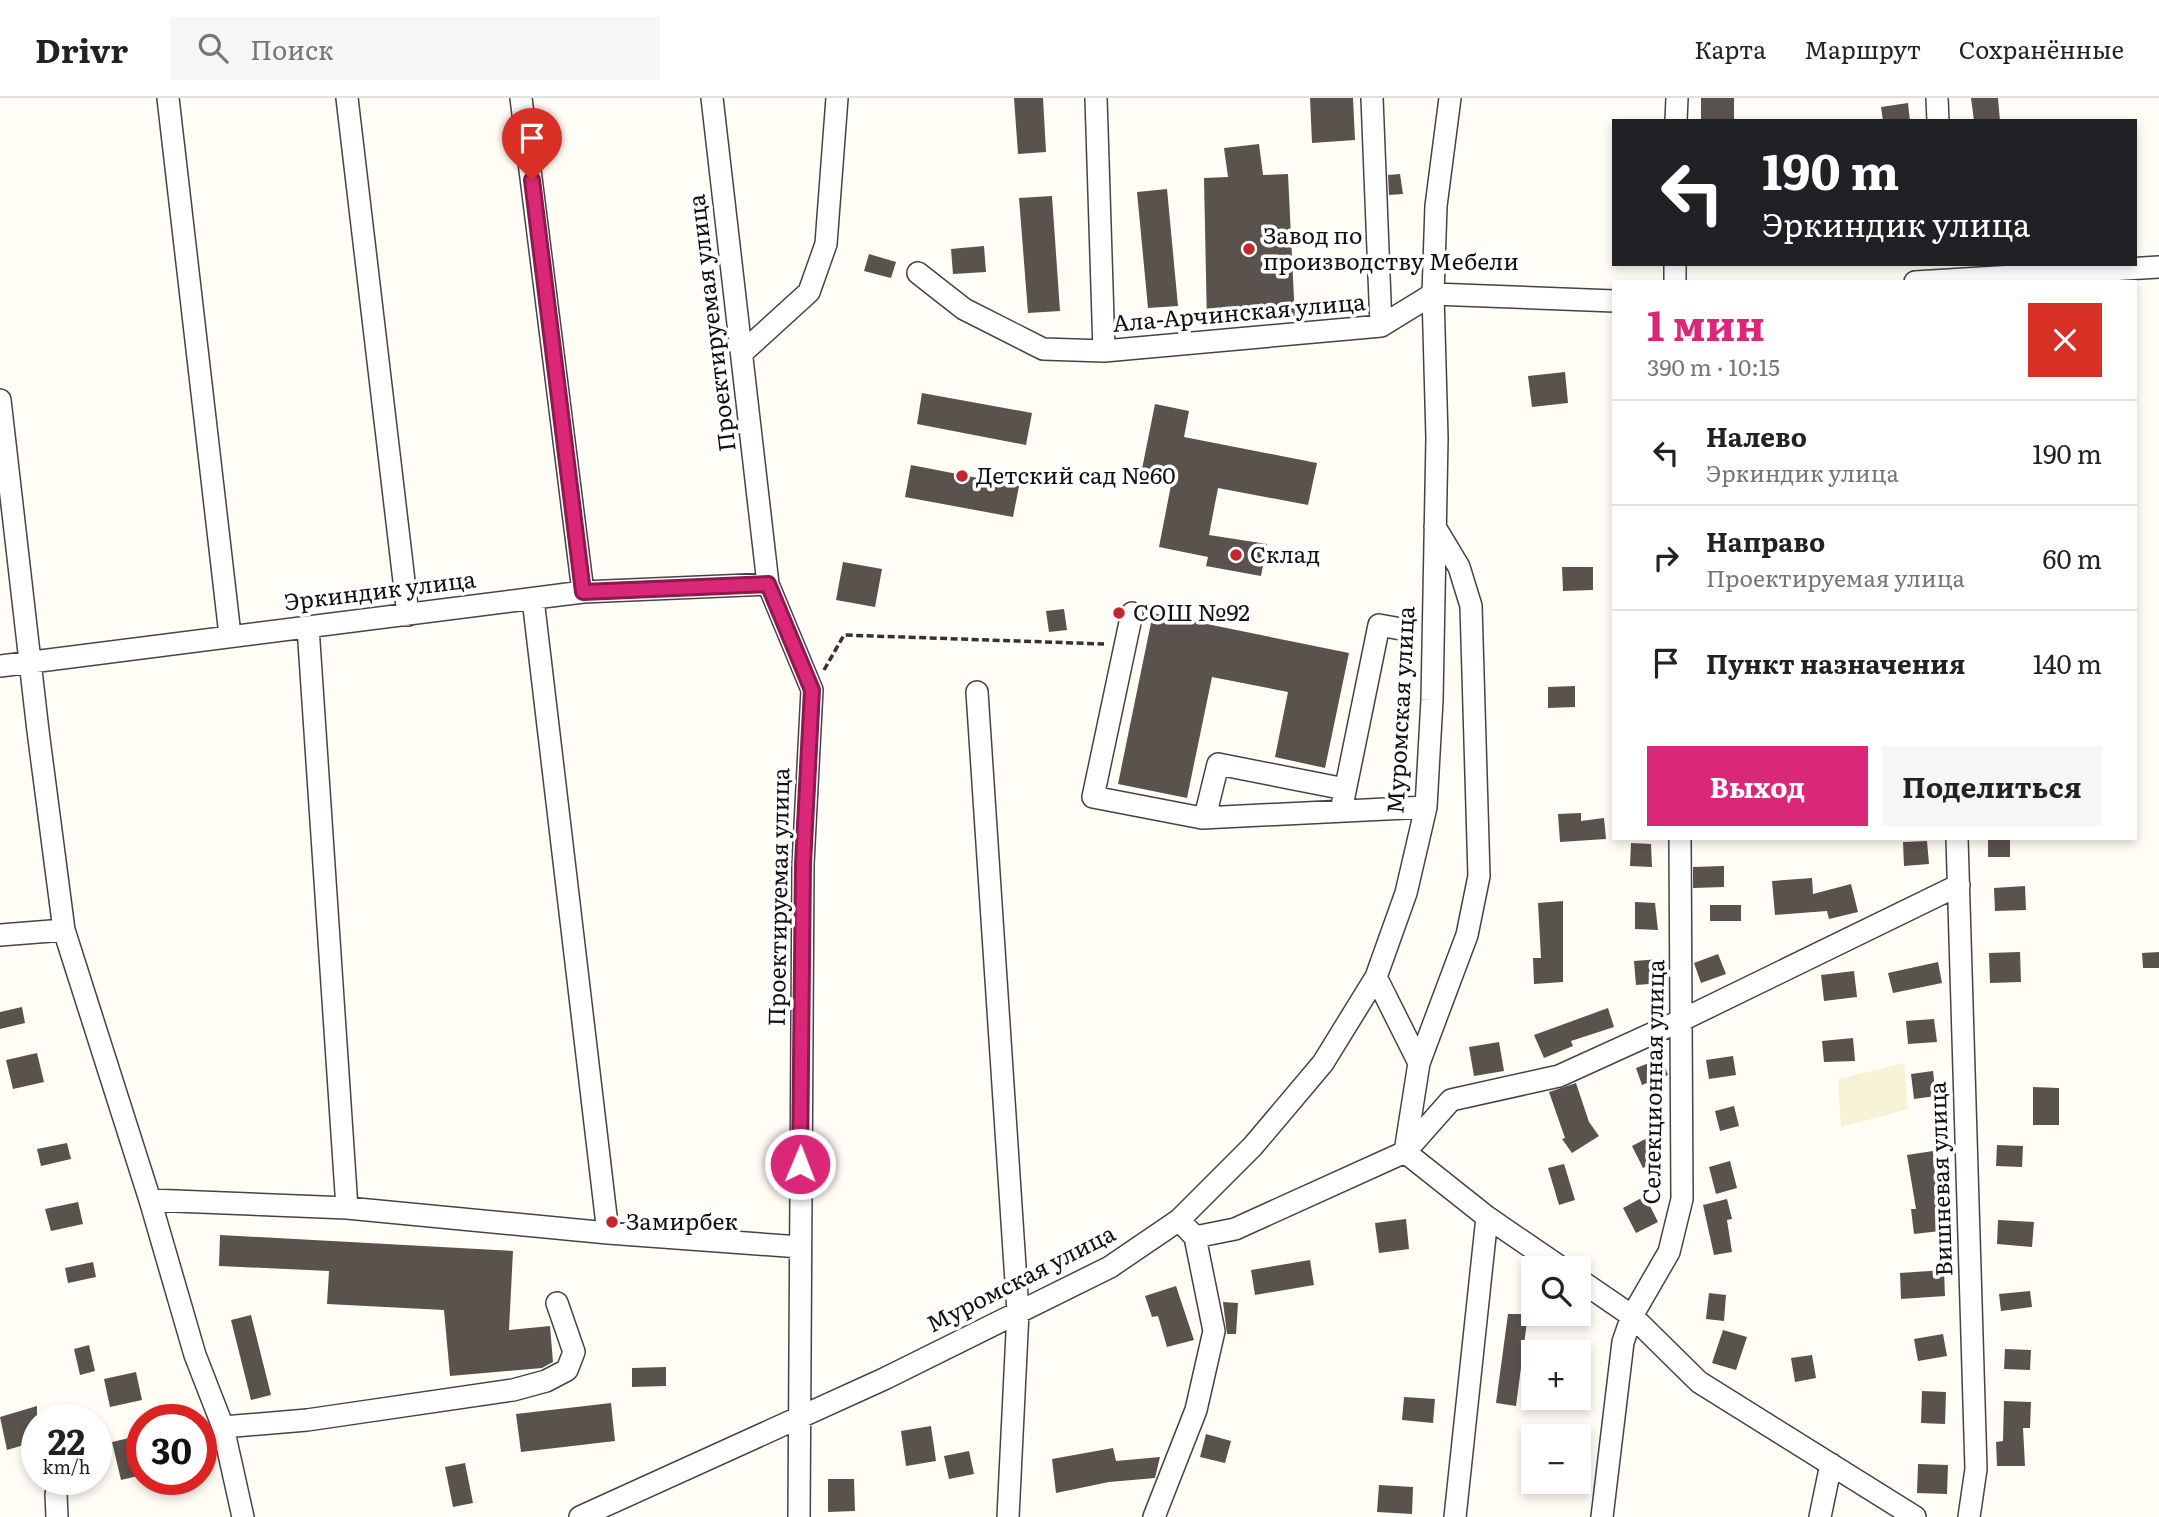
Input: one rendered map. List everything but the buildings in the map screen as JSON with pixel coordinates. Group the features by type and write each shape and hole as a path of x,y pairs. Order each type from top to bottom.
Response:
{"street":[{"path":"168,98 230,635"},
{"path":"348,98 408,615"},
{"path":"521,98 583,592"},
{"name":"Проектируемая улица","path":"712,98 768,584 812,690 803,864 799,1517"},
{"path":"742,353 809,292 826,244 837,98"},
{"name":"Ала-Арчинская улица","path":"1096,98 1104,351 1381,326 1433,294"},
{"name":"Ала-Арчинская улица","path":"1372,98 1381,326"},
{"path":"1450,98 1436,206 1433,294 1612,301"},
{"path":"1676,119 1677,98"},
{"path":"1937,98 1938,119"},
{"path":"1922,280 1940,275 2159,267"},
{"path":"918,274 964,309 1044,349 1104,351"},
{"name":"Муромская улица","path":"580,1517 884,1379 1111,1267 1179,1220 1253,1146 1323,1063 1376,977 1406,893 1426,807 1432,700 1437,438 1433,294"},
{"path":"0,400 64,930 150,1199 195,1355 223,1427 243,1517"},
{"path":"1405,1152 1419,1063 1467,935 1479,876 1471,606 1459,567 1435,527"},
{"name":"Эркиндик улица","path":"0,666 583,592 768,584"},
{"path":"533,599 608,1233"},
{"path":"1132,612 1093,797 1205,817 1426,807"},
{"path":"1341,811 1379,625 1401,629"},
{"path":"308,627 347,1208"},
{"path":"977,692 1018,1312 1008,1517"},
{"path":"1205,817 1218,764 1345,789"},
{"name":"Селекционная улица","path":"1602,1517 1623,1342 1632,1316 1670,1252 1682,1199 1680,840"},
{"name":"Вишневая улица","path":"1957,840 1976,1469 1969,1517"},
{"path":"1195,1237 1235,1229 1405,1152 1451,1100 1559,1076 1682,1020 1959,885"},
{"path":"0,936 64,930"},
{"path":"1376,977 1419,1063"},
{"path":"1405,1152 1487,1217 1544,1256"},
{"path":"150,1199 347,1208 608,1233 800,1247"},
{"path":"1455,1517 1487,1217"},
{"path":"1154,1517 1196,1410 1214,1331 1195,1237 1179,1220"},
{"path":"1591,1288 1632,1316 1699,1381 1915,1517"},
{"path":"223,1427 307,1420 513,1390 546,1381 567,1370 574,1352 557,1303"},
{"path":"1820,1517 1831,1464"},
{"path":"56,1495 57,1517"}],"path":[{"path":"812,690 844,635 1125,645"}],"shaded area":[{"path":"1904,1063 1908,1109 1841,1127 1838,1079"}],"place":[{"name":"Завод по производству Мебели","path":"1249,249"},
{"name":"Детский сад №60","path":"962,476"},
{"name":"Склад","path":"1236,555"},
{"name":"СОШ №92","path":"1119,613"},
{"name":"Замирбек","path":"612,1222"}],"route":[{"path":"532,180 583,592 768,584 812,690 803,864 800,1164"}]}
